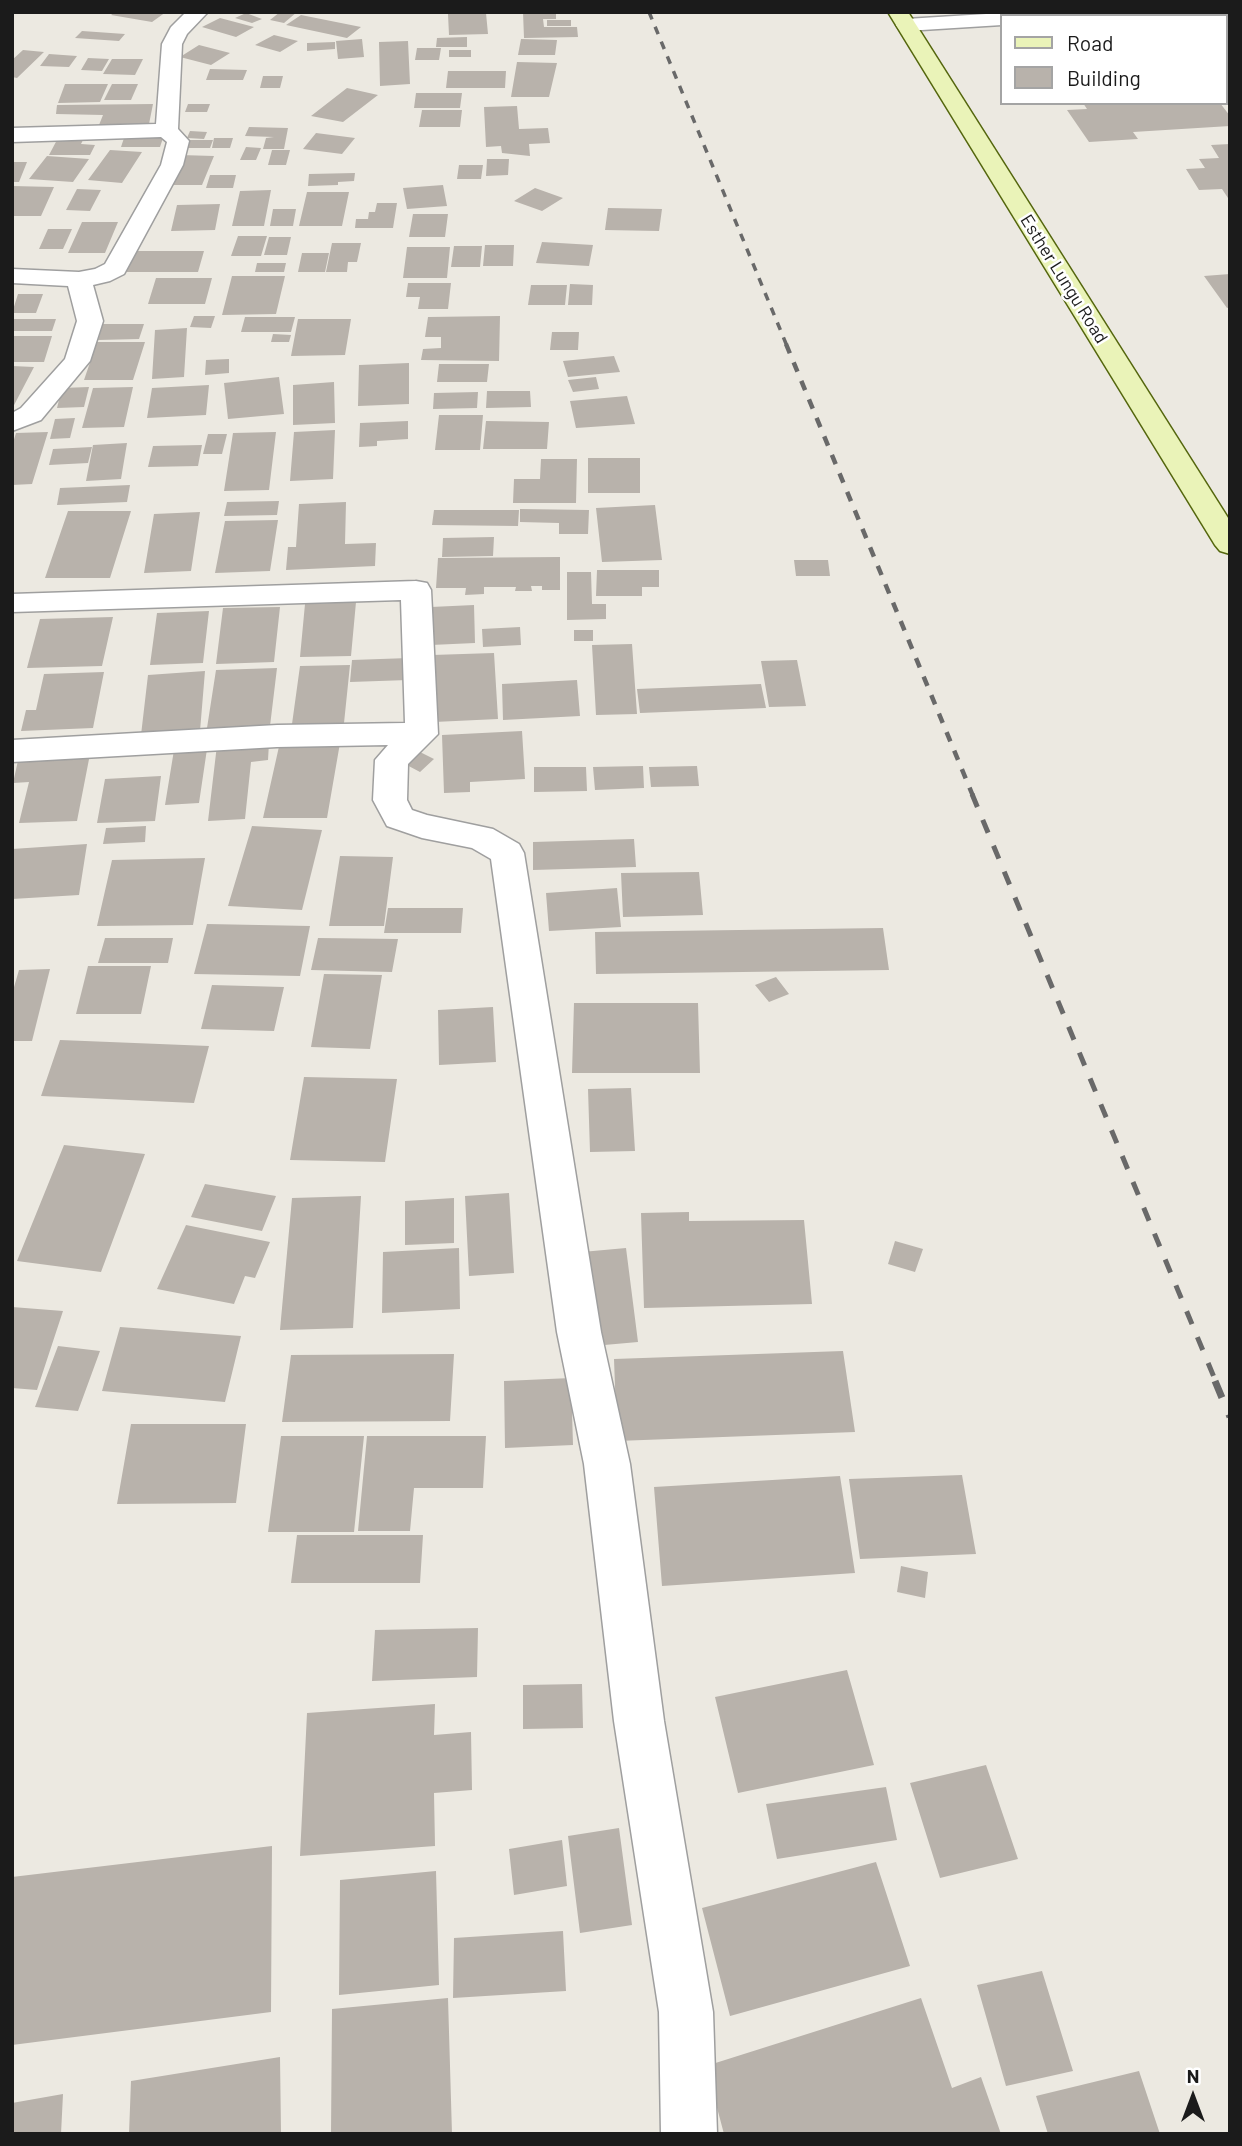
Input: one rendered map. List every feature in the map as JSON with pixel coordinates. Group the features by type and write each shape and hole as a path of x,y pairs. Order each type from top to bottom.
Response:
{"street":[{"path":"167,130 172,44 178,31 198,12"},
{"path":"1093,14 1123,12"},
{"path":"902,19 1000,19"},
{"name":"Esther Lungu Road","path":"902,19 1230,545"},
{"path":"12,135 167,130 178,141 172,164 114,269 101,276 79,279 12,276"},
{"path":"12,423 31,414 77,361 90,321 79,279"},
{"path":"12,603 416,590 422,734"},
{"path":"12,751 277,736 422,734"},
{"path":"422,734 392,760 390,800 398,818 422,827 481,838 507,853 579,1332 607,1465 639,1721 686,2012 689,2134"}],"building":[{"path":"115,12 166,12 152,22 111,15"},
{"path":"280,12 297,12 284,23 270,20"},
{"path":"523,12 556,12 556,19 543,19 544,27 577,27 578,37 524,38"},
{"path":"246,13 262,19 252,23 235,18"},
{"path":"486,13 488,34 449,35 448,14"},
{"path":"301,15 361,27 347,38 286,25"},
{"path":"220,18 254,27 236,37 202,27"},
{"path":"547,20 571,20 571,26 547,26"},
{"path":"82,31 125,34 119,41 75,38"},
{"path":"274,35 298,41 280,52 255,45"},
{"path":"467,37 467,47 436,47 437,38"},
{"path":"362,39 364,57 338,59 336,41"},
{"path":"521,39 557,40 555,55 518,55"},
{"path":"408,41 410,84 380,86 379,42"},
{"path":"335,42 335,49 307,51 307,43"},
{"path":"199,45 230,53 211,65 180,57"},
{"path":"417,48 441,48 439,60 415,60"},
{"path":"23,50 44,52 17,78 12,77 12,60"},
{"path":"449,50 471,50 471,57 449,57"},
{"path":"49,54 77,56 69,67 40,66"},
{"path":"88,58 109,59 102,71 81,70"},
{"path":"112,59 143,59 135,75 103,74"},
{"path":"517,62 557,63 549,97 511,97"},
{"path":"210,69 247,70 243,80 206,80"},
{"path":"448,71 506,71 505,88 446,88"},
{"path":"263,76 283,76 280,88 260,88"},
{"path":"65,84 108,84 100,102 58,103"},
{"path":"112,84 138,84 131,100 104,100"},
{"path":"347,88 378,95 343,122 311,116"},
{"path":"416,93 462,93 460,108 414,108"},
{"path":"153,104 149,124 99,125 103,115 56,114 57,105"},
{"path":"188,104 210,104 207,112 185,112"},
{"path":"1084,105 1222,105 1230,116 1230,126 1133,132 1138,139 1089,142 1067,110 1087,109"},
{"path":"517,106 519,129 548,128 550,143 529,144 530,156 502,153 501,146 486,147 484,107"},
{"path":"422,110 462,110 460,127 419,127"},
{"path":"249,127 288,128 284,149 263,149 266,138 274,137 245,136"},
{"path":"190,131 207,132 204,139 187,138"},
{"path":"316,133 355,138 342,154 303,149"},
{"path":"58,138 84,138 81,144 95,145 90,155 49,155"},
{"path":"124,138 163,138 160,147 121,147"},
{"path":"214,138 233,138 230,148 212,148"},
{"path":"185,140 213,140 210,148 182,148"},
{"path":"1230,144 1230,201 1222,189 1199,190 1186,169 1205,168 1199,159 1219,158 1211,145"},
{"path":"246,147 261,148 256,160 240,160"},
{"path":"110,150 142,152 122,183 88,180"},
{"path":"272,150 290,150 286,165 268,165"},
{"path":"180,155 214,156 202,185 167,185"},
{"path":"47,156 89,159 73,182 29,179"},
{"path":"487,159 509,159 508,175 486,176"},
{"path":"12,162 27,162 19,182 12,182"},
{"path":"459,165 483,165 481,179 457,179"},
{"path":"355,173 354,181 338,182 338,185 308,186 309,174"},
{"path":"210,175 236,175 233,188 206,188"},
{"path":"443,185 447,206 407,209 403,188"},
{"path":"12,186 54,187 41,216 12,216"},
{"path":"535,188 563,198 542,211 514,201"},
{"path":"77,189 101,190 90,211 66,210"},
{"path":"271,190 264,226 232,226 240,191"},
{"path":"307,192 349,192 342,226 299,226"},
{"path":"377,203 397,203 393,228 355,228 356,219 368,219 369,212 375,212"},
{"path":"220,204 215,230 171,231 177,205"},
{"path":"608,208 662,209 659,231 605,230"},
{"path":"273,209 296,209 293,226 270,226"},
{"path":"413,214 448,214 445,237 409,237"},
{"path":"82,222 118,222 105,253 68,253"},
{"path":"48,229 72,229 63,249 39,249"},
{"path":"238,236 267,236 261,256 231,256"},
{"path":"269,237 291,237 287,255 264,255"},
{"path":"542,242 593,245 589,266 536,263"},
{"path":"332,243 361,243 357,262 348,262 347,272 326,272"},
{"path":"485,245 514,245 513,266 483,266"},
{"path":"454,246 482,246 480,267 451,267"},
{"path":"407,247 450,247 447,278 403,278"},
{"path":"132,251 204,251 198,272 124,272"},
{"path":"302,253 329,253 325,272 298,272"},
{"path":"257,263 286,263 284,272 255,272"},
{"path":"1230,274 1230,307 1227,308 1204,276"},
{"path":"232,276 285,276 276,314 222,315"},
{"path":"156,278 212,278 205,304 148,304"},
{"path":"408,283 451,283 448,309 418,309 420,297 406,297"},
{"path":"570,284 593,285 592,305 568,305"},
{"path":"531,285 567,285 565,305 528,305"},
{"path":"18,294 43,294 36,313 12,313"},
{"path":"194,316 215,316 211,328 190,327"},
{"path":"500,316 499,361 421,360 423,349 441,348 441,337 425,337 428,317"},
{"path":"245,317 295,317 291,332 241,332"},
{"path":"12,319 56,319 52,331 12,331"},
{"path":"298,319 351,319 345,355 291,356"},
{"path":"103,324 144,324 139,339 98,340"},
{"path":"187,328 184,377 152,379 155,330"},
{"path":"552,332 579,332 578,350 550,350"},
{"path":"273,334 291,335 289,342 271,342"},
{"path":"12,336 52,336 44,362 12,362"},
{"path":"97,342 145,342 133,380 84,380"},
{"path":"614,356 620,372 568,377 563,361"},
{"path":"229,359 229,373 205,375 206,360"},
{"path":"409,363 409,404 358,406 359,365"},
{"path":"439,364 489,364 487,382 437,382"},
{"path":"12,366 34,367 12,409"},
{"path":"279,377 284,414 228,419 224,383"},
{"path":"596,377 599,389 573,392 568,380"},
{"path":"334,382 335,423 293,425 293,385"},
{"path":"209,385 206,415 147,418 152,388"},
{"path":"89,387 84,407 57,408 62,388"},
{"path":"133,387 124,427 82,428 93,388"},
{"path":"487,391 530,391 531,407 486,408"},
{"path":"478,392 477,408 433,409 434,393"},
{"path":"627,396 635,424 576,428 570,401"},
{"path":"439,415 483,415 480,450 435,450"},
{"path":"75,418 70,438 50,439 55,419"},
{"path":"408,421 408,439 377,441 377,446 359,447 360,423"},
{"path":"486,421 549,422 547,449 483,449"},
{"path":"335,430 333,479 290,481 294,432"},
{"path":"48,432 32,484 12,485 12,446 16,433"},
{"path":"276,432 269,490 224,491 233,433"},
{"path":"208,434 227,434 222,454 203,454"},
{"path":"127,443 121,479 86,481 93,445"},
{"path":"202,445 198,466 148,467 153,446"},
{"path":"92,447 88,463 49,465 53,449"},
{"path":"588,458 640,458 640,493 588,493"},
{"path":"541,459 577,459 576,503 513,503 514,479 540,479"},
{"path":"130,485 127,502 57,505 60,488"},
{"path":"279,501 277,515 224,516 227,502"},
{"path":"346,502 345,544 376,543 375,566 286,570 288,547 296,547 299,504"},
{"path":"655,505 662,560 602,562 596,508"},
{"path":"520,509 589,510 588,534 559,534 559,523 520,522"},
{"path":"434,510 519,510 518,526 432,525"},
{"path":"68,511 131,511 110,578 45,578"},
{"path":"200,512 191,571 144,573 154,514"},
{"path":"278,520 270,571 215,573 225,521"},
{"path":"494,537 493,556 442,557 443,538"},
{"path":"560,557 560,590 542,590 542,586 531,586 532,591 515,591 516,587 484,587 484,594 465,595 466,588 436,588 438,558"},
{"path":"794,560 828,560 830,576 796,576"},
{"path":"597,570 659,570 659,587 642,587 642,596 596,596"},
{"path":"567,572 591,572 592,604 606,604 606,619 567,620"},
{"path":"356,602 351,656 300,657 305,604"},
{"path":"474,605 475,643 431,645 431,607"},
{"path":"280,607 274,662 216,664 223,608"},
{"path":"209,611 203,663 150,665 157,613"},
{"path":"113,617 102,666 27,668 40,619"},
{"path":"520,627 521,645 483,647 482,629"},
{"path":"574,630 593,630 593,641 574,641"},
{"path":"632,644 637,714 596,715 592,645"},
{"path":"494,653 498,719 434,722 432,655"},
{"path":"409,658 408,680 350,682 352,660"},
{"path":"797,660 806,706 769,707 761,661"},
{"path":"350,665 344,723 292,724 300,666"},
{"path":"277,668 270,726 207,728 216,670"},
{"path":"205,671 200,731 141,735 148,675"},
{"path":"104,672 93,728 21,731 26,710 36,710 44,674"},
{"path":"577,680 580,716 503,720 502,684"},
{"path":"761,684 766,708 640,713 637,689"},
{"path":"522,731 525,779 470,782 470,792 444,793 442,735"},
{"path":"280,742 340,743 327,818 263,818"},
{"path":"269,743 268,760 251,762 245,819 208,821 217,745"},
{"path":"207,749 199,803 165,805 174,750"},
{"path":"418,751 434,759 420,772 403,763"},
{"path":"90,754 77,821 19,823 29,782 13,783 19,756"},
{"path":"643,766 644,788 595,790 593,767"},
{"path":"697,766 699,786 651,787 649,767"},
{"path":"534,767 586,767 587,791 534,792"},
{"path":"161,776 155,821 97,823 105,779"},
{"path":"146,826 145,842 103,844 106,828"},
{"path":"252,826 322,830 302,910 228,906"},
{"path":"634,839 636,867 533,870 533,842"},
{"path":"87,844 79,895 12,899 12,849"},
{"path":"340,856 393,857 384,926 329,926"},
{"path":"205,858 193,925 97,926 112,860"},
{"path":"699,872 703,915 623,917 621,873"},
{"path":"617,888 621,927 549,931 546,893"},
{"path":"388,908 463,908 461,933 384,933"},
{"path":"207,924 310,926 300,976 194,974"},
{"path":"883,928 889,970 596,974 595,932"},
{"path":"105,938 173,938 168,963 98,963"},
{"path":"318,938 398,939 392,972 311,970"},
{"path":"88,966 151,966 141,1014 76,1014"},
{"path":"50,969 32,1041 12,1041 12,994 19,970"},
{"path":"324,974 382,975 370,1049 311,1047"},
{"path":"776,977 789,994 769,1002 755,985"},
{"path":"212,985 284,987 274,1031 201,1029"},
{"path":"574,1003 698,1003 700,1073 572,1073"},
{"path":"493,1007 496,1062 439,1065 438,1010"},
{"path":"60,1040 209,1046 194,1103 41,1096"},
{"path":"304,1077 397,1079 385,1162 290,1160"},
{"path":"631,1088 635,1151 590,1152 588,1089"},
{"path":"64,1145 145,1154 101,1272 17,1261"},
{"path":"205,1184 276,1196 262,1231 191,1217"},
{"path":"509,1193 514,1273 469,1276 465,1196"},
{"path":"361,1196 353,1328 280,1330 292,1198"},
{"path":"454,1198 454,1243 405,1245 405,1201"},
{"path":"689,1212 689,1221 804,1220 812,1304 644,1308 641,1213"},
{"path":"186,1225 270,1242 255,1278 245,1276 234,1304 157,1289"},
{"path":"895,1241 923,1249 915,1272 888,1264"},
{"path":"459,1248 460,1309 382,1313 383,1252"},
{"path":"626,1248 638,1342 593,1346 582,1252"},
{"path":"12,1307 63,1311 37,1390 12,1388"},
{"path":"120,1327 241,1336 225,1402 102,1391"},
{"path":"58,1346 100,1351 78,1411 35,1407"},
{"path":"843,1351 855,1432 617,1441 614,1359"},
{"path":"454,1354 450,1421 282,1422 291,1355"},
{"path":"571,1378 573,1445 505,1448 504,1381"},
{"path":"131,1424 246,1424 236,1503 117,1504"},
{"path":"281,1436 364,1436 354,1532 268,1532"},
{"path":"367,1436 486,1436 483,1488 414,1488 410,1531 358,1531"},
{"path":"962,1475 976,1554 860,1559 849,1479"},
{"path":"840,1476 855,1573 662,1586 654,1487"},
{"path":"297,1535 423,1535 420,1583 291,1583"},
{"path":"901,1566 928,1572 925,1598 897,1592"},
{"path":"478,1628 477,1677 372,1681 375,1630"},
{"path":"847,1670 874,1765 738,1793 715,1697"},
{"path":"582,1684 583,1728 523,1729 523,1685"},
{"path":"435,1704 434,1735 471,1732 472,1790 434,1793 435,1846 300,1856 307,1713"},
{"path":"986,1765 1018,1859 940,1878 910,1783"},
{"path":"886,1787 897,1840 777,1859 766,1804"},
{"path":"619,1828 632,1925 580,1933 568,1836"},
{"path":"562,1840 567,1886 514,1895 509,1849"},
{"path":"272,1846 271,2012 12,2045 12,1877"},
{"path":"876,1862 910,1966 730,2016 702,1908"},
{"path":"436,1871 439,1985 339,1995 340,1880"},
{"path":"563,1931 566,1991 453,1998 454,1938"},
{"path":"1042,1971 1073,2071 1006,2086 977,1985"},
{"path":"448,1998 452,2134 331,2134 332,2009"},
{"path":"921,1998 952,2088 981,2077 1001,2134 724,2134 706,2066"},
{"path":"280,2057 281,2134 129,2134 131,2081"},
{"path":"1139,2071 1160,2134 1048,2134 1036,2096"},
{"path":"63,2094 61,2134 12,2134 12,2103"}],"railway":[{"path":"649,12 787,346"},
{"path":"786,344 973,796"},
{"path":"972,794 1216,1382"},
{"path":"1215,1381 1230,1417"}]}
